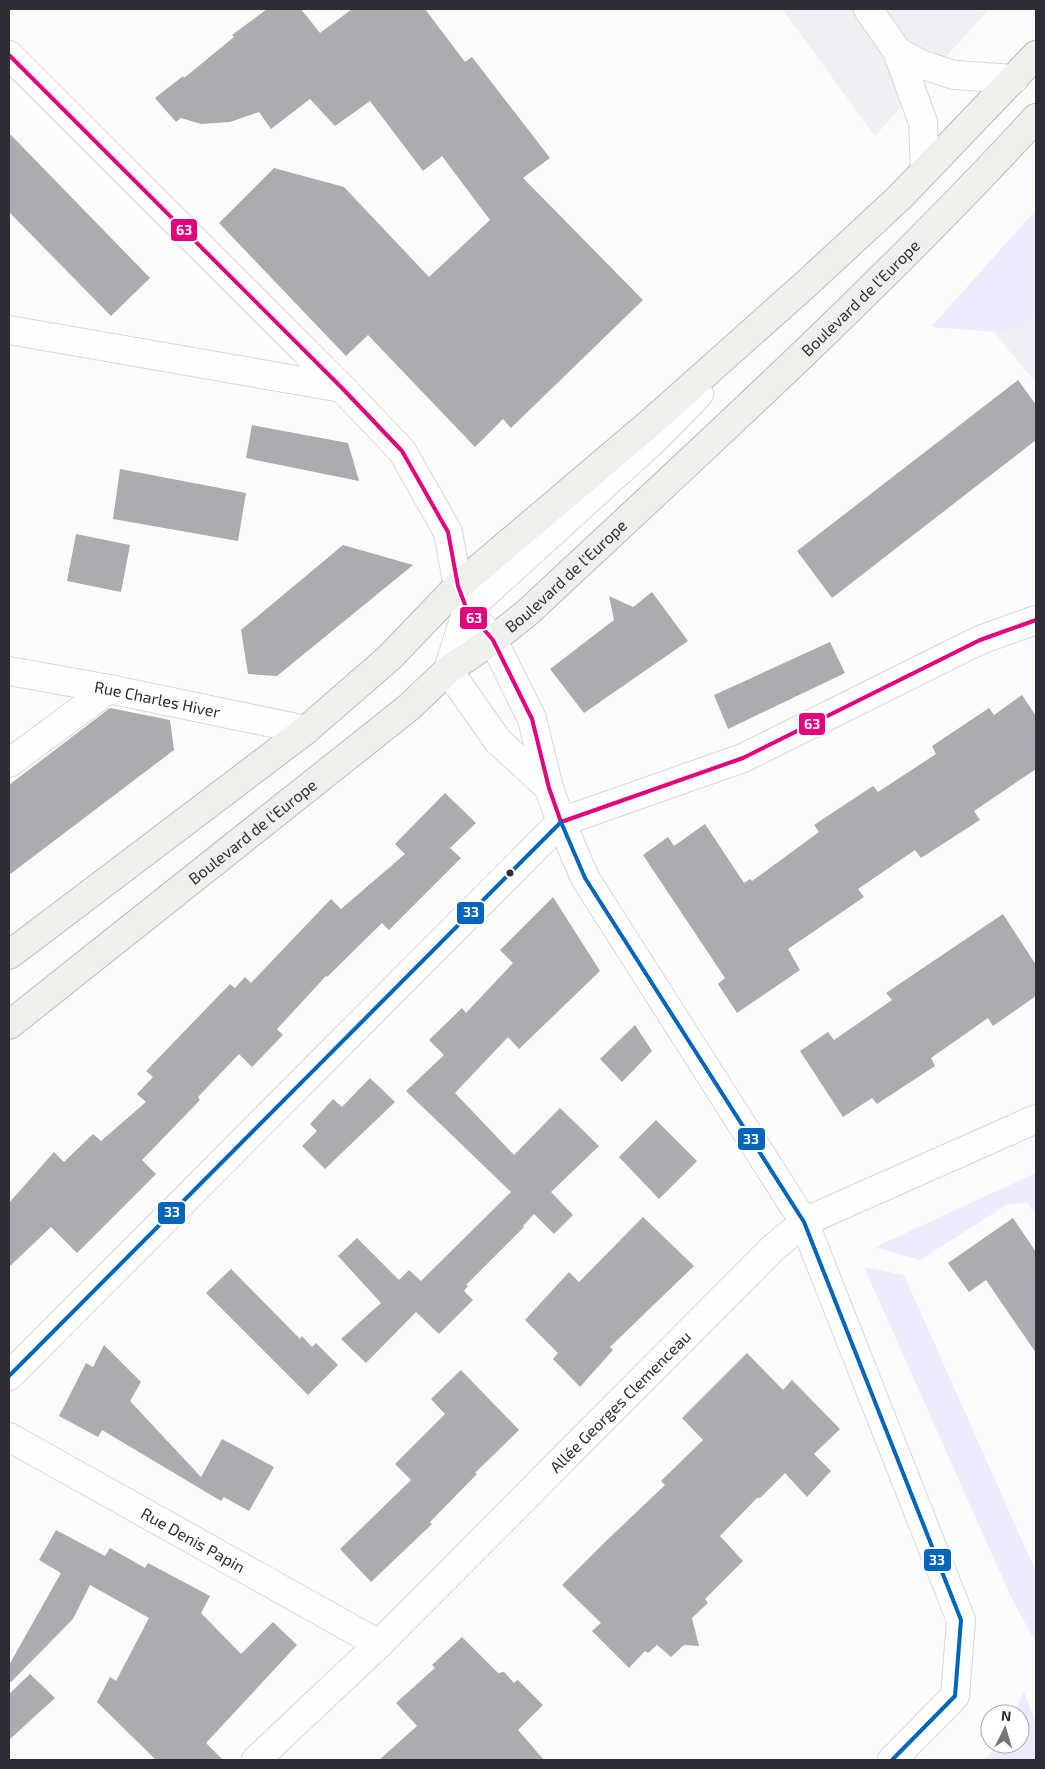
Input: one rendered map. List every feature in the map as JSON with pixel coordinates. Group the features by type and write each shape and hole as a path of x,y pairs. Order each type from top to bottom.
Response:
{"main road":[{"path":"9,955 306,730 390,656 436,610 463,598 649,424 805,285 900,197 1036,55"},
{"name":"Boulevard de l'Europe","path":"9,1025 408,708 448,670 493,640 528,612 772,383 901,258 996,162 1036,118"}],"street":[{"path":"868,9 897,51 922,122 926,171"},
{"path":"897,51 920,64 954,75 1014,79"},
{"path":"9,55 342,388 402,451 448,532 463,598 493,640 532,719 549,788 561,822 590,885 804,1222 961,1620 955,1696 892,1760"},
{"path":"9,330 342,388"},
{"path":"463,598 448,670 498,741 549,788"},
{"path":"9,1376 561,822 742,758 980,640 1036,620"},
{"name":"Rue Charles Hiver","path":"9,671 108,689 306,730"},
{"path":"9,763 108,689"},
{"name":"Allée Georges Clemenceau","path":"256,1760 379,1644 772,1249 804,1222 1036,1119"},
{"name":"Rue Denis Papin","path":"9,1436 379,1644"}],"shaded area":[{"path":"782,9 989,9 875,136"},
{"path":"1036,210 1036,311 1009,333 931,327"},
{"path":"1036,225 1036,383 968,301"},
{"path":"1036,1173 1036,1215 1028,1203 1008,1204 920,1260 875,1247"},
{"path":"864,1267 904,1275 1036,1572 1036,1643 1012,1599"},
{"path":"1024,1692 1029,1704 1018,1704"},
{"path":"1030,1708 1036,1723 1036,1760 984,1760 989,1754 1030,1754"}],"building":[{"path":"267,9 301,9 320,33 352,9 425,9 465,62 472,57 550,158 523,178 643,300 511,428 503,419 475,447 368,335 346,356 219,223 274,168 344,187 429,277 490,220 442,156 423,171 370,101 335,126 310,99 271,129 259,112 230,122 201,124 181,118 176,122 155,98 183,76 184,78 234,37 232,35"},
{"path":"9,133 150,278 111,316 9,212"},
{"path":"1018,380 1036,405 1036,440 832,598 797,551"},
{"path":"252,425 348,443 359,481 246,458"},
{"path":"120,469 246,493 238,541 113,519"},
{"path":"76,534 130,545 121,592 67,581"},
{"path":"343,545 413,565 277,676 248,674 241,630"},
{"path":"652,592 688,641 584,713 550,669 614,620 609,596 633,607"},
{"path":"830,642 845,673 728,729 714,695"},
{"path":"1022,695 1036,716 1036,769 974,811 980,820 921,858 915,850 858,889 864,897 788,949 800,970 737,1013 718,984 725,978 643,855 668,837 674,846 705,824 744,883 750,879 752,881 819,832 814,825 873,786 878,792 936,754 932,746 989,708 994,715"},
{"path":"110,708 170,720 174,750 9,875 9,785"},
{"path":"445,793 476,823 450,848 461,858 389,930 382,923 326,976 277,1029 283,1035 252,1067 239,1054 198,1097 200,1100 142,1160 156,1174 77,1253 51,1227 9,1267 9,1203 54,1152 64,1162 93,1134 101,1141 146,1102 137,1094 153,1077 146,1071 230,984 235,988 245,977 251,983 331,899 341,909 405,854 395,844"},
{"path":"553,897 600,971 519,1049 508,1037 455,1093 514,1155 560,1108 599,1146 551,1192 573,1215 554,1234 534,1214 524,1227 466,1285 468,1286 464,1291 473,1300 439,1334 416,1312 366,1363 341,1339 381,1303 338,1256 357,1238 399,1280 409,1270 421,1281 511,1192 406,1091 444,1055 429,1040 462,1008 466,1013 513,963 500,950"},
{"path":"1003,914 1036,965 1036,996 993,1026 988,1018 931,1058 935,1066 877,1104 872,1098 843,1117 800,1051 828,1032 834,1040 892,1000 886,993"},
{"path":"635,1025 652,1051 622,1082 600,1059"},
{"path":"370,1078 395,1102 325,1169 302,1146 317,1131 310,1124 333,1099 342,1107"},
{"path":"656,1120 697,1161 659,1199 619,1157"},
{"path":"643,1217 694,1266 610,1347 613,1350 580,1387 553,1359 558,1353 525,1320 569,1272 579,1282"},
{"path":"1013,1218 1036,1252 1036,1353 986,1280 969,1292 948,1263"},
{"path":"231,1269 300,1339 302,1336 312,1347 316,1343 338,1365 308,1395 206,1293"},
{"path":"104,1345 141,1382 130,1401 201,1477 222,1439 274,1467 249,1511 224,1497 221,1501 102,1430 98,1437 59,1416 86,1363 93,1367"},
{"path":"747,1353 783,1390 792,1380 840,1429 814,1454 831,1471 807,1497 785,1473 760,1498 757,1498 720,1536 743,1561 705,1599 708,1603 692,1618 699,1646 684,1645 671,1657 657,1645 648,1653 645,1651 629,1668 592,1631 601,1623 562,1585 665,1485 661,1481 703,1440 682,1418"},
{"path":"461,1370 519,1430 475,1473 477,1474 430,1522 432,1524 371,1582 340,1549 411,1480 395,1464 445,1414 431,1399"},
{"path":"56,1530 105,1556 110,1548 145,1568 148,1563 210,1596 201,1613 241,1654 273,1622 297,1645 206,1743 223,1760 156,1760 97,1702 110,1677 116,1681 149,1618 90,1585 73,1619 11,1682 9,1681 9,1665 61,1573 39,1560"},
{"path":"462,1637 498,1673 504,1672 514,1683 518,1680 543,1705 518,1730 544,1760 379,1760 417,1726 396,1703 435,1668 432,1665"},
{"path":"30,1674 55,1698 9,1740 9,1694"}],"transit line":[{"name":"63","path":"9,55 342,388 402,451 448,532 458,586 467,610 493,640 532,719 549,788 561,822 743,758 980,640 1036,620"},
{"name":"33","path":"9,1376 561,822 585,878 804,1222 961,1620 955,1696 892,1760"}]}
